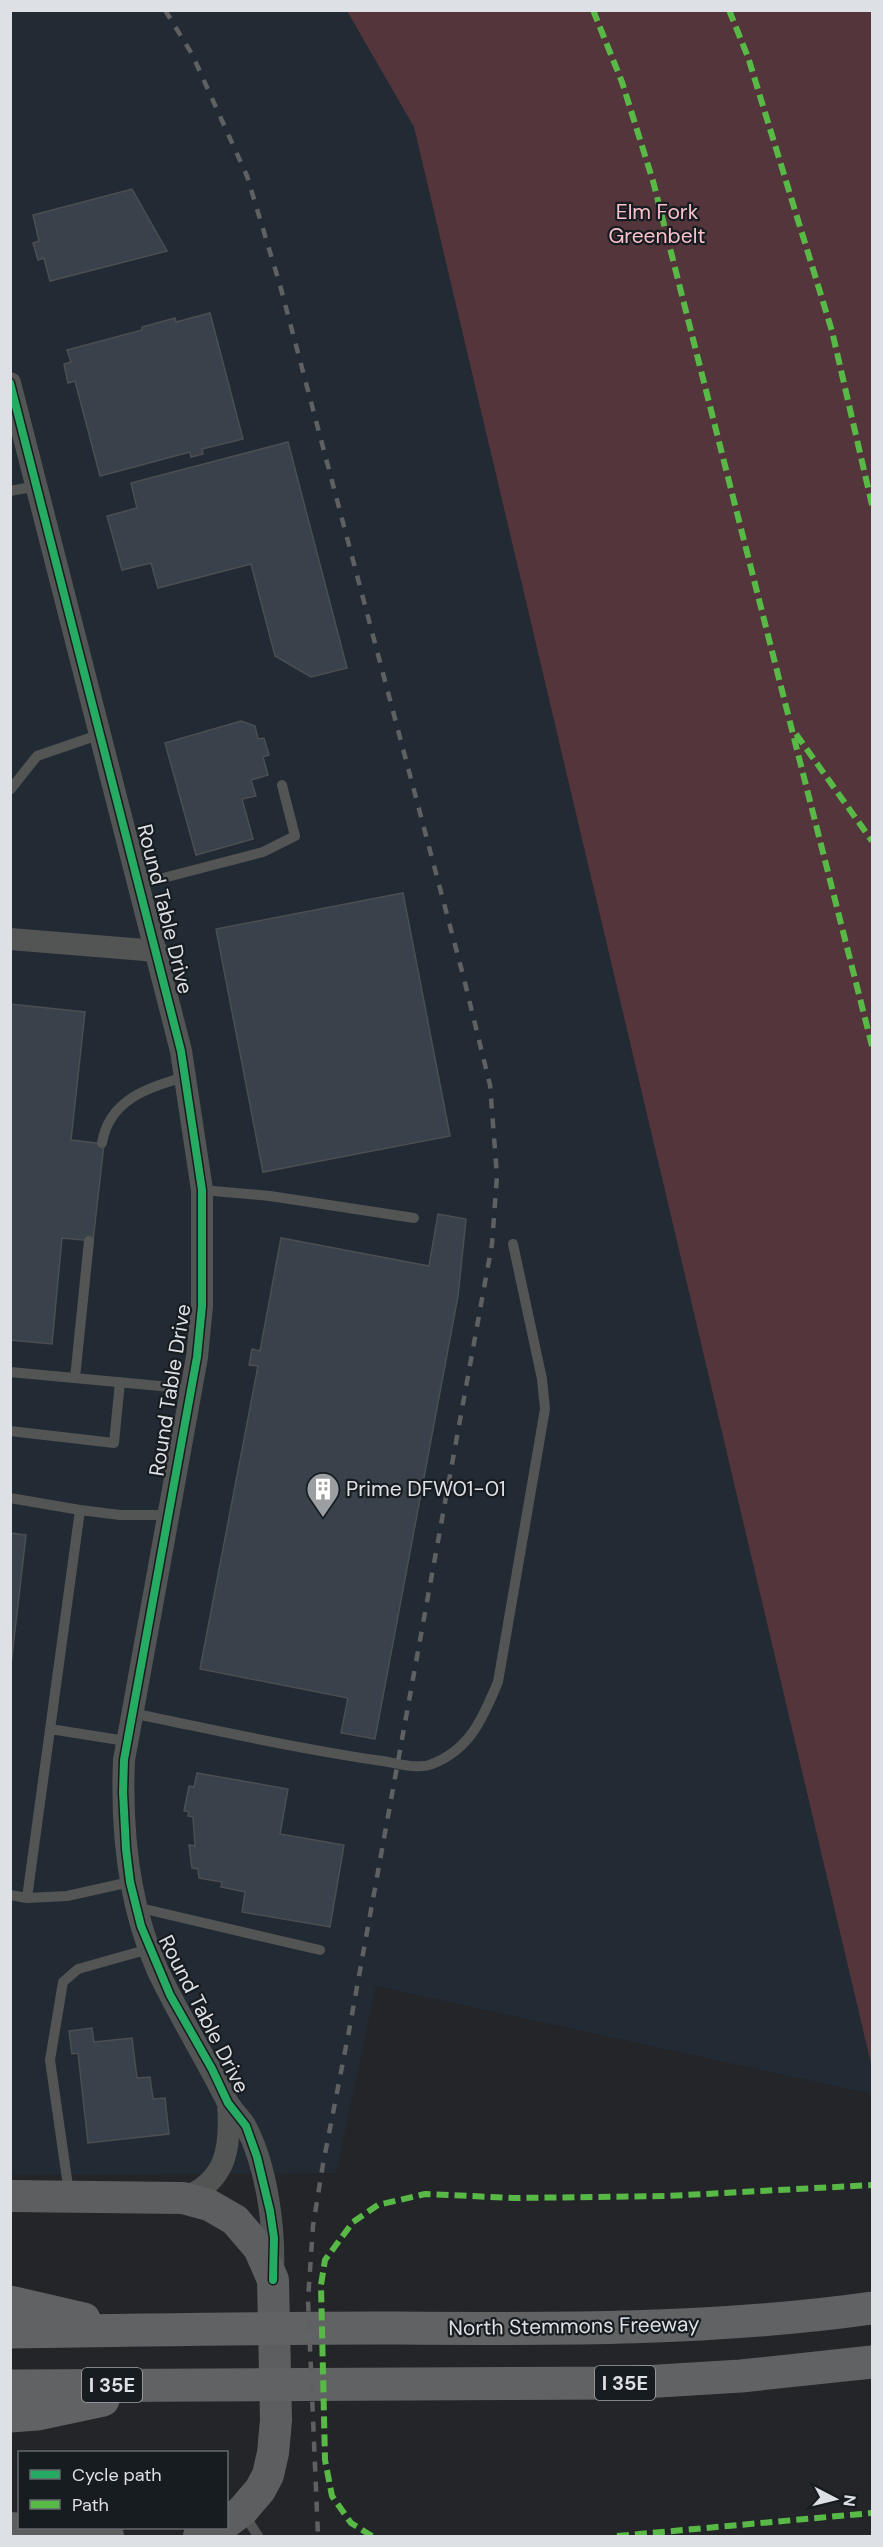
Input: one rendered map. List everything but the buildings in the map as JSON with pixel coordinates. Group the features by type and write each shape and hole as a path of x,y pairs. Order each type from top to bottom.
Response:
{"highway":[{"path":"10,2302 132,2330"},
{"name":"North Stemmons Freeway","path":"10,2332 616,2328 730,2323 873,2307"},
{"name":"I 35E","path":"10,2386 214,2383 627,2383 741,2376 873,2362"},
{"path":"10,2416 37,2414 180,2384"}],"main road":[{"path":"10,2196 183,2198 209,2205 235,2220 259,2248 273,2280 275,2436 268,2475 237,2524"},
{"path":"22,2529 108,2536"},
{"path":"199,2536 221,2529"}],"street":[{"name":"Round Table Drive","path":"11,388 174,1018 202,1190 202,1306 192,1389 126,1741 123,1819 130,1882 149,1949 170,1995 212,2069 228,2103 246,2126 264,2183 274,2238 273,2280"},
{"path":"10,939 157,951"},
{"name":"Round Table Drive","path":"183,2198 207,2185 225,2160 230,2132 228,2103"}],"lane":[{"path":"10,491 37,486"},
{"path":"10,790 37,756 101,734"},
{"path":"140,884 263,852 295,836 282,785"},
{"path":"102,1143 105,1128 123,1104 150,1086 185,1077"},
{"path":"202,1190 270,1196 414,1218"},
{"path":"75,1378 89,1240"},
{"path":"131,1713 356,1757 419,1766 431,1764 461,1746 480,1724 498,1682 545,1409 542,1379 513,1244"},
{"path":"10,1372 192,1389"},
{"path":"10,1431 114,1443 120,1382"},
{"path":"10,1498 120,1515 168,1515"},
{"path":"27,1898 80,1510"},
{"path":"50,1729 126,1741"},
{"path":"10,1895 27,1898 67,1896 130,1882"},
{"path":"136,1907 320,1950"},
{"path":"70,2196 50,2060 63,1982 78,1969 149,1949"}],"shaded area":[{"path":"10,11 347,11 414,127 872,2068 872,2094 376,1986 336,2173 11,2175"}],"green space":[{"name":"Elm Fork Greenbelt","path":"347,11 872,11 872,2068 414,127"}],"railway":[{"path":"165,10 192,54 247,176 280,285 463,975 490,1085 497,1176 492,1244 313,2226 308,2300 318,2536"}],"marked path":[{"path":"593,10 622,82 653,181 872,1046"},
{"path":"729,10 748,57 832,331 872,505"},
{"path":"796,734 872,841"},
{"path":"372,2536 351,2523 332,2496 325,2460 321,2285 325,2260 353,2222 378,2205 425,2194 515,2198 667,2196 872,2185"},
{"path":"617,2536 872,2513"}],"cycle path":[{"path":"10,383 181,1051 202,1190 202,1306 197,1357 124,1760 123,1792 130,1882 141,1926 170,1995 212,2069 228,2103 246,2126 257,2157 270,2211 274,2238 273,2280"}],"place":[{"name":"Prime DFW01-01","path":"323,1518"}]}
